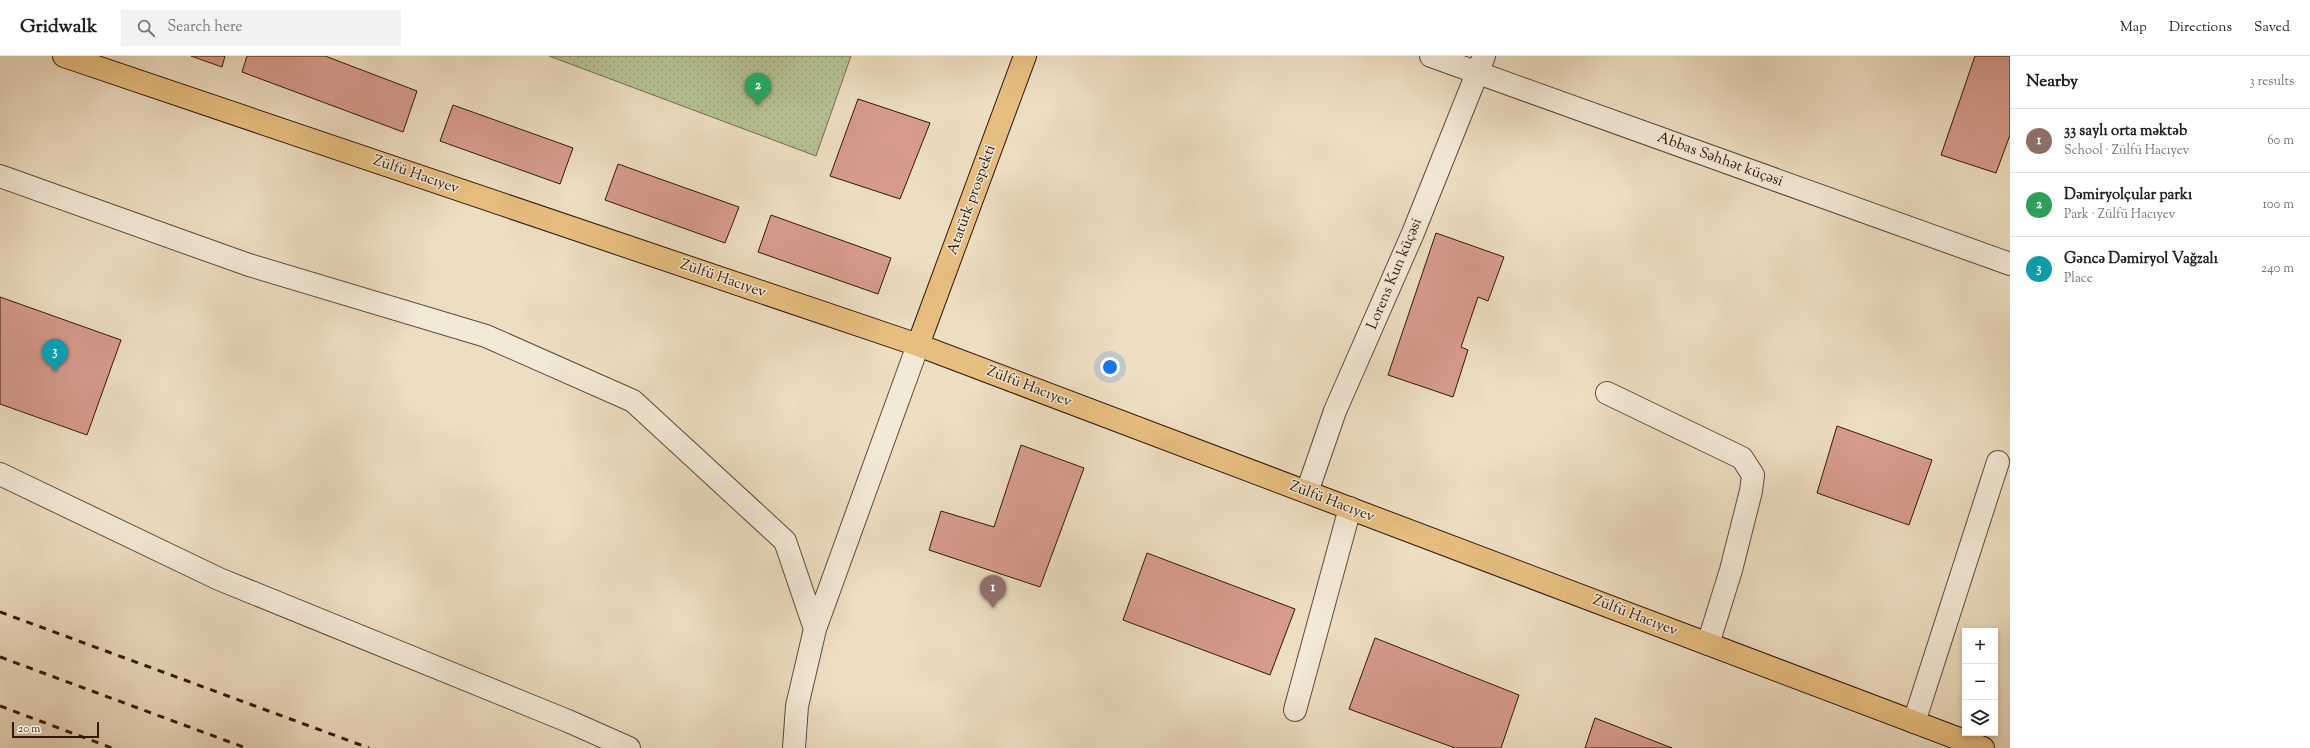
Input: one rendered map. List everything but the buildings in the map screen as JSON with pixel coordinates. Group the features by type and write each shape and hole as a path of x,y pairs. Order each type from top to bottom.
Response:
{"main road":[{"name":"Zülfü Hacıyev","path":"64,56 918,344 1983,748"},
{"name":"Atatürk prospekti","path":"918,344 1025,56"}],"street":[{"name":"Abbas Səhhət küçəsi","path":"1431,56 1481,65 2010,264"},
{"name":"Lorens Kun küçəsi","path":"1307,492 1335,411 1413,233 1481,65"},
{"path":"0,176 249,265 486,336 632,401 785,541 815,629"},
{"path":"794,748 797,706 815,629 918,344"},
{"path":"1607,393 1742,458 1753,474 1751,491 1708,644"},
{"path":"1914,722 1998,462"},
{"path":"0,474 219,579 568,720 629,748"},
{"path":"1295,710 1350,508"}],"green space":[{"path":"549,56 851,56 816,156"}],"railway":[{"path":"0,612 369,748"},
{"path":"0,657 246,748"},
{"path":"0,706 112,748"}],"place":[{"name":"Dəmiryolçular parkı","path":"758,106"},
{"name":"Gəncə Dəmiryol Vağzalı","path":"55,372"},
{"name":"33 saylı orta məktəb","path":"993,608"}]}
